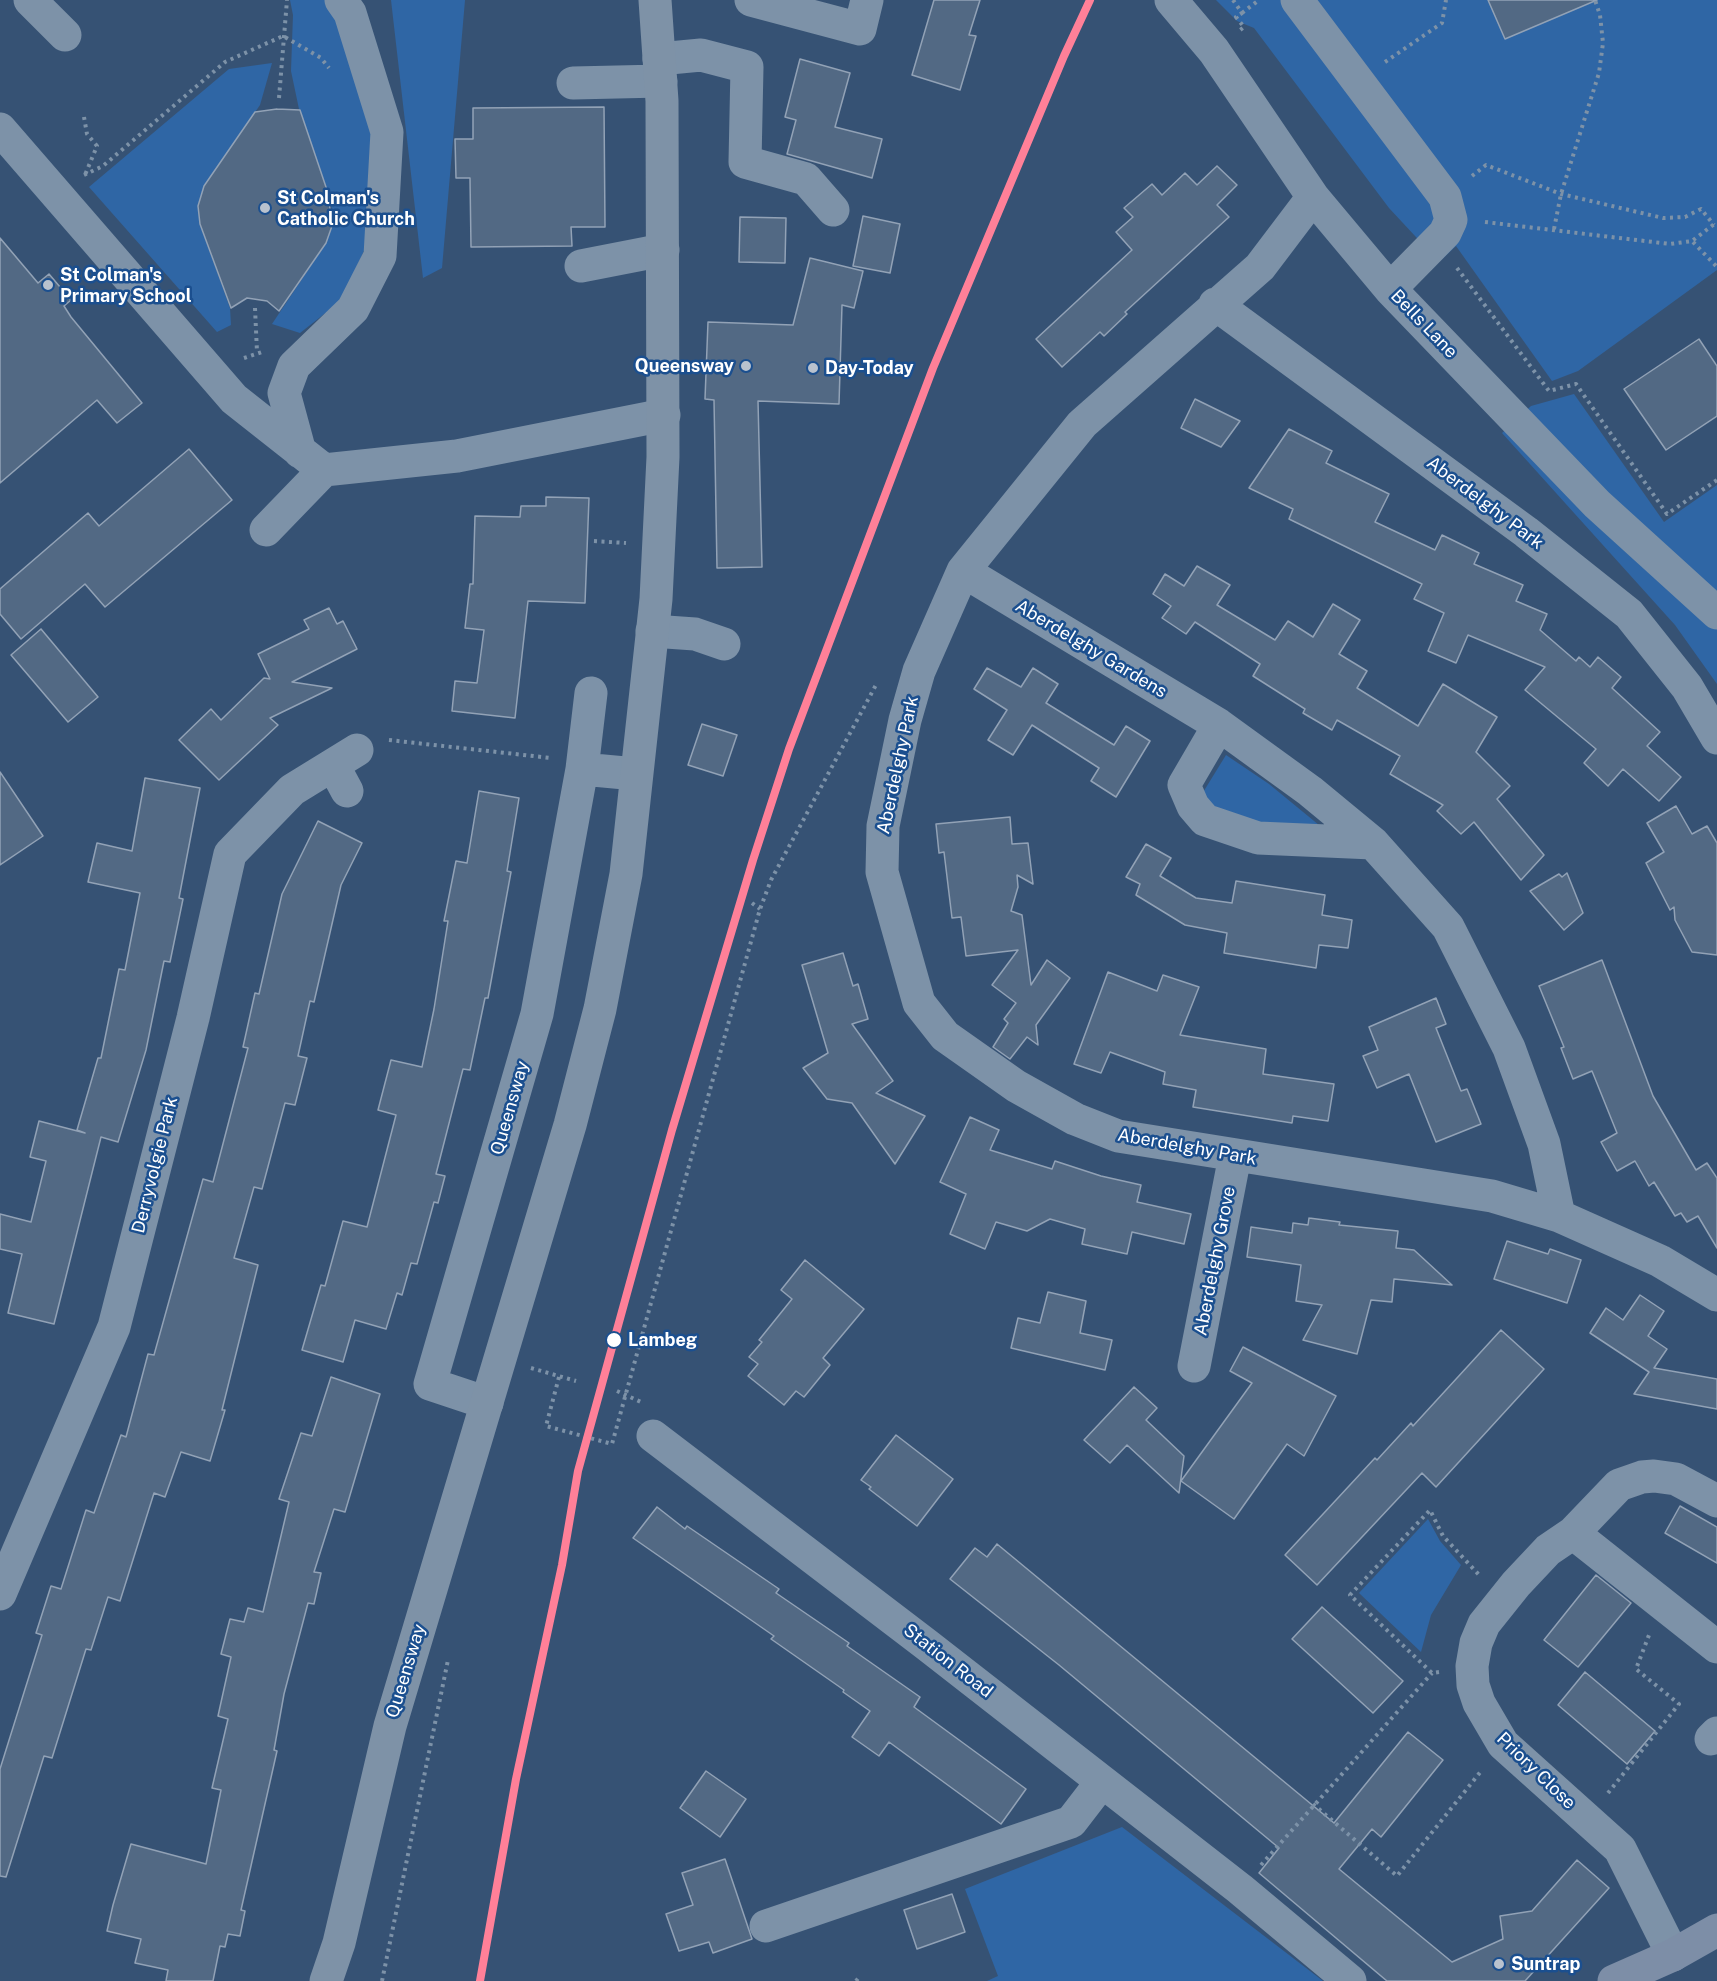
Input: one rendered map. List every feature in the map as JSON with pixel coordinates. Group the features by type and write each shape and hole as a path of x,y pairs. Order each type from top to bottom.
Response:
{"highway":[{"name":"Queensway","path":"326,1981 339,1943 390,1726 570,1125 600,1009 626,874 652,631 664,415 660,70 655,0"},
{"name":"Queensway","path":"335,1981 339,1943"}],"main road":[{"path":"1614,1981 1673,1955 1717,1930"}],"street":[{"path":"30,0 64,35"},
{"path":"312,461 284,393 294,366 353,309 380,256 387,132 350,13 341,0"},
{"path":"751,0 860,29 867,0"},
{"name":"Bells Lane","path":"1171,0 1214,51 1308,190 1390,289 1597,504 1717,613"},
{"path":"1297,0 1358,81 1447,217 1390,289"},
{"path":"573,83 660,70 701,55 747,67 745,162 806,179 833,210"},
{"path":"0,129 234,399 312,461 457,456 664,415"},
{"name":"Aberdelghy Park","path":"1308,190 1260,267 1215,304 1082,424 963,571 919,671 905,720 883,826 882,872 919,1003 945,1036 1016,1086 1075,1119 1118,1136 1492,1196 1559,1216 1660,1261 1717,1295"},
{"path":"581,266 663,249"},
{"name":"Aberdelghy Park","path":"1215,304 1526,532 1629,614 1687,687 1717,738"},
{"path":"266,530 312,461"},
{"name":"Aberdelghy Gardens","path":"963,571 1219,725 1310,791 1373,843 1448,927 1509,1048 1544,1144 1559,1216"},
{"path":"652,631 695,634 724,644"},
{"name":"Queensway","path":"487,1403 430,1384 537,1014 582,769 591,693"},
{"path":"1219,725 1184,785 1193,806 1205,819 1258,838 1373,843"},
{"name":"Derryvolgie Park","path":"0,1594 114,1328 193,1018 230,854 292,790 346,769"},
{"path":"582,769 636,774"},
{"name":"Aberdelghy Grove","path":"1194,1366 1236,1156"},
{"name":"Station Road","path":"653,1436 927,1645 1101,1783 1240,1889 1350,1981"},
{"name":"Priory Close","path":"1673,1955 1620,1849 1503,1744 1479,1703 1473,1685 1472,1666 1476,1643 1484,1624 1503,1600 1619,1485 1641,1477 1676,1479 1717,1501"},
{"path":"1560,1542 1662,1603 1717,1647"},
{"path":"766,1926 1071,1822 1101,1783"}],"path":[{"path":"279,98 287,0"},
{"path":"1233,0 1242,13"},
{"path":"1240,22 1236,17 1259,0"},
{"path":"1358,81 1442,22 1446,0"},
{"path":"1554,229 1561,194 1599,73 1603,43 1600,15 1595,0"},
{"path":"284,36 321,58 335,74"},
{"path":"59,197 84,175 103,166 225,62 284,36"},
{"path":"84,117 87,134 97,146 84,175"},
{"path":"1486,165 1561,194 1663,219 1685,217 1701,209 1715,224 1692,242 1670,244 1447,217 1486,165"},
{"path":"1447,217 1455,246 1457,268 1549,391 1576,384 1667,514 1717,480"},
{"path":"1692,242 1717,267"},
{"path":"255,308 257,352"},
{"path":"213,375 257,352 305,353"},
{"path":"560,1377 546,1426 612,1444 760,909 771,880 888,663 919,671"},
{"path":"346,769 381,739 558,759 582,769"},
{"path":"752,903 760,909"},
{"path":"500,1359 576,1382"},
{"path":"617,1391 636,1398"},
{"path":"1432,1673 1350,1595 1430,1510 1443,1536 1503,1600"},
{"path":"1587,1819 1679,1704 1636,1669 1662,1603"},
{"path":"382,1981 449,1656"},
{"path":"1274,1850 1432,1673 1472,1666"},
{"path":"1313,1804 1397,1876 1503,1744"},
{"path":"856,1981 860,1976"}],"shaded area":[{"path":"290,0 326,0 351,48 372,117 367,244 342,300 300,333 272,324 326,243 332,226 332,210 299,109 291,71 293,15"},
{"path":"391,0 465,0 442,268 423,278"},
{"path":"1216,0 1717,0 1717,270 1578,371 1552,381 1456,246 1440,261 1429,251 1389,208 1254,28 1237,21"},
{"path":"272,63 260,105 204,186 198,206 200,224 230,308 231,325 217,332 89,187 229,69"},
{"path":"1574,394 1664,522 1717,485 1717,684 1675,625 1502,433 1531,406"},
{"path":"1226,755 1269,784 1325,830 1259,829 1209,811 1202,794"},
{"path":"1428,1519 1440,1541 1461,1565 1431,1615 1421,1652 1359,1593"},
{"path":"1122,1827 1323,1981 987,1981 998,1976 965,1889"}],"building":[{"path":"934,0 980,0 969,35 976,36 960,90 912,75"},
{"path":"1488,0 1597,0 1505,39"},
{"path":"800,59 850,73 835,127 882,139 872,178 787,154 796,120 785,117"},
{"path":"604,107 605,227 571,227 572,246 471,247 470,178 456,178 455,139 473,139 473,108"},
{"name":"St Colman's Catholic Church","path":"277,109 300,110 328,193 332,226 326,243 279,311 267,301 247,298 231,308 200,224 198,206 204,186 255,112"},
{"path":"1217,166 1237,185 1217,205 1229,217 1125,312 1127,314 1104,336 1100,332 1062,367 1036,339 1132,250 1116,232 1133,217 1124,208 1152,184 1162,195 1185,173 1197,185"},
{"path":"863,216 900,224 890,273 853,266"},
{"path":"740,217 786,218 785,263 739,262"},
{"path":"0,238 38,283 49,274 71,300 64,306 71,317 142,403 117,423 97,400 0,483"},
{"path":"810,258 863,271 854,308 842,305 839,404 758,401 762,567 717,568 714,400 705,399 708,322 793,325"},
{"path":"1699,339 1717,366 1717,416 1666,450 1624,389"},
{"path":"1195,399 1240,421 1221,447 1181,428"},
{"path":"1289,429 1332,451 1326,463 1389,494 1375,522 1435,550 1442,535 1479,553 1474,564 1523,585 1516,601 1547,614 1540,630 1576,661 1579,657 1590,667 1598,657 1621,677 1612,688 1660,732 1647,746 1681,777 1659,801 1623,769 1608,786 1584,763 1596,749 1525,690 1545,667 1468,635 1456,663 1428,651 1444,613 1414,599 1422,584 1289,519 1293,509 1249,488"},
{"path":"189,449 232,500 105,607 85,584 21,639 0,614 0,589 88,513 99,526"},
{"path":"546,497 589,498 585,603 528,601 515,718 452,711 455,681 477,683 484,630 465,628 470,584 473,584 475,516 520,517 521,506 546,506"},
{"path":"1197,566 1230,585 1217,605 1275,640 1288,621 1313,637 1333,604 1360,620 1339,654 1367,671 1357,688 1418,726 1443,684 1497,717 1476,752 1510,786 1497,799 1544,855 1521,880 1474,822 1461,834 1437,811 1443,805 1390,774 1400,756 1337,720 1332,730 1303,713 1305,709 1253,676 1260,664 1195,622 1186,634 1162,618 1171,606 1153,594 1165,574 1184,586"},
{"path":"329,608 337,624 343,621 357,649 292,682 332,688 270,718 278,725 219,780 179,740 211,709 221,720 264,678 270,679 258,654 309,629 304,620"},
{"path":"41,629 98,697 68,722 11,655"},
{"path":"987,668 1021,687 1033,668 1058,684 1046,703 1114,745 1126,726 1150,741 1116,797 1091,781 1099,768 1032,725 1013,755 988,740 1007,710 974,689"},
{"path":"702,724 737,735 723,776 688,765"},
{"path":"0,772 43,836 0,865"},
{"path":"145,778 200,788 179,898 183,899 170,962 164,961 146,1050 118,1142 101,1137 54,1324 8,1313 22,1254 0,1249 0,1214 31,1222 46,1161 30,1157 39,1121 85,1133 77,1130 98,1058 101,1058 119,969 125,970 140,893 88,882 97,843 132,851"},
{"path":"479,791 519,798 507,871 511,872 488,998 485,998 470,1070 463,1069 436,1174 445,1176 438,1203 434,1202 417,1264 411,1263 402,1295 397,1293 386,1329 355,1320 343,1362 302,1350 321,1285 325,1286 343,1221 367,1227 396,1115 378,1110 391,1060 422,1067 434,1009 448,921 444,921 456,861 467,863"},
{"path":"1676,806 1692,834 1707,826 1717,843 1717,955 1692,952 1675,920 1674,907 1670,910 1646,863 1664,852 1647,823"},
{"path":"1010,817 1012,844 1028,843 1033,884 1017,875 1018,887 1011,911 1022,915 1031,985 1047,960 1070,978 1036,1025 1038,1045 1027,1037 1010,1059 993,1047 1008,1023 1004,1019 1016,1003 992,985 1018,950 966,956 961,917 952,918 944,852 939,853 936,824"},
{"path":"318,821 362,843 341,885 314,1002 310,1001 298,1056 307,1058 295,1105 285,1103 262,1189 254,1187 234,1258 258,1265 222,1410 225,1410 210,1461 181,1452 165,1497 154,1493 120,1601 108,1597 91,1650 86,1649 52,1758 44,1756 6,1877 0,1876 0,1769 42,1635 36,1633 51,1586 61,1589 86,1510 94,1513 121,1435 126,1437 148,1354 154,1355 203,1179 213,1182 248,1048 243,1047 255,993 259,994 282,894"},
{"path":"1146,844 1171,858 1160,876 1196,898 1232,903 1236,881 1325,895 1322,915 1352,920 1348,948 1319,945 1316,968 1224,953 1227,933 1185,925 1136,895 1140,884 1126,877"},
{"path":"1567,873 1583,913 1564,930 1530,891 1559,874 1562,877"},
{"path":"843,953 853,986 858,984 868,1019 852,1024 893,1081 876,1093 925,1116 895,1164 852,1103 827,1099 803,1068 828,1053 802,965"},
{"path":"1602,960 1653,1096 1696,1170 1707,1163 1717,1178 1717,1248 1698,1216 1687,1222 1681,1213 1675,1216 1654,1182 1649,1186 1635,1161 1617,1171 1601,1142 1617,1133 1592,1071 1573,1079 1561,1048 1564,1047 1539,986"},
{"path":"1108,972 1157,991 1163,975 1199,987 1180,1035 1266,1049 1263,1074 1334,1084 1328,1121 1293,1116 1292,1123 1193,1107 1196,1090 1163,1084 1165,1072 1110,1052 1101,1073 1074,1064"},
{"path":"1436,998 1446,1024 1436,1028 1461,1091 1467,1089 1481,1124 1436,1142 1409,1074 1377,1088 1363,1056 1378,1050 1369,1027"},
{"path":"970,1117 999,1130 990,1150 1052,1169 1055,1161 1101,1176 1141,1185 1137,1202 1191,1214 1184,1244 1132,1232 1127,1254 1082,1244 1085,1229 1050,1219 1027,1231 996,1222 985,1249 950,1234 966,1194 940,1182"},
{"path":"1309,1218 1340,1222 1339,1225 1398,1231 1396,1248 1414,1250 1452,1285 1394,1279 1392,1302 1371,1300 1357,1354 1303,1340 1322,1305 1296,1301 1301,1265 1247,1257 1251,1227 1292,1233 1293,1223 1308,1225"},
{"path":"1507,1241 1548,1254 1550,1249 1581,1260 1567,1303 1494,1279"},
{"path":"805,1260 864,1309 823,1358 830,1365 804,1397 796,1391 784,1405 748,1376 758,1364 749,1357 762,1342 759,1340 792,1299 781,1290"},
{"path":"1048,1292 1086,1301 1080,1333 1112,1340 1105,1370 1011,1348 1018,1318 1040,1323"},
{"path":"1640,1295 1664,1311 1648,1336 1667,1349 1654,1368 1717,1379 1717,1409 1634,1394 1649,1372 1590,1333 1606,1308 1623,1320"},
{"path":"1501,1330 1544,1369 1436,1487 1422,1473 1317,1585 1285,1555 1375,1458 1377,1460 1411,1423 1413,1426"},
{"path":"1243,1347 1336,1396 1304,1456 1287,1444 1234,1519 1181,1481 1252,1383 1230,1371"},
{"path":"331,1377 380,1394 345,1512 334,1509 314,1572 321,1573 314,1604 308,1603 284,1694 274,1750 277,1751 241,1910 245,1911 240,1936 228,1934 225,1947 220,1946 213,1981 166,1981 168,1970 135,1963 141,1939 107,1931 113,1905 131,1844 206,1864 221,1790 212,1788 228,1719 218,1716 231,1657 221,1654 230,1619 244,1622 248,1608 263,1612 289,1502 279,1499 301,1433 312,1436"},
{"path":"1134,1387 1157,1408 1146,1420 1184,1456 1179,1493 1127,1445 1110,1463 1084,1440"},
{"path":"896,1435 953,1479 917,1526 869,1489 871,1487 861,1480"},
{"path":"1680,1506 1717,1527 1717,1563 1665,1533"},
{"path":"657,1507 685,1529 687,1526 779,1589 776,1593 849,1643 847,1646 920,1697 914,1707 1026,1789 1001,1824 889,1742 879,1756 852,1737 870,1711 771,1639 774,1636 633,1538"},
{"path":"997,1544 1334,1823 1408,1732 1443,1760 1381,1837 1372,1829 1339,1869 1452,1962 1503,1939 1500,1916 1532,1911 1577,1860 1609,1888 1525,1981 1387,1981 1259,1873 1279,1848 1059,1665 950,1579 975,1548 987,1557"},
{"path":"1596,1575 1631,1603 1578,1667 1544,1640"},
{"path":"1322,1607 1403,1681 1373,1713 1292,1639"},
{"path":"1585,1672 1655,1731 1627,1764 1558,1705"},
{"path":"706,1771 746,1799 720,1837 680,1808"},
{"path":"725,1859 752,1939 713,1953 709,1942 679,1951 666,1914 693,1905 682,1873"},
{"path":"952,1894 965,1932 917,1949 904,1910"}],"transit line":[{"path":"480,1981 516,1779 562,1565 578,1471 672,1130 753,860 789,749 933,368 1064,56 1090,0"}],"place":[{"name":"St Colman's Catholic Church","path":"265,208"},
{"name":"St Colman's Primary School","path":"48,285"},
{"name":"Queensway","path":"746,366"},
{"name":"Day-Today","path":"813,368"},
{"name":"Lambeg","path":"614,1340"},
{"name":"Suntrap","path":"1499,1964"}]}
